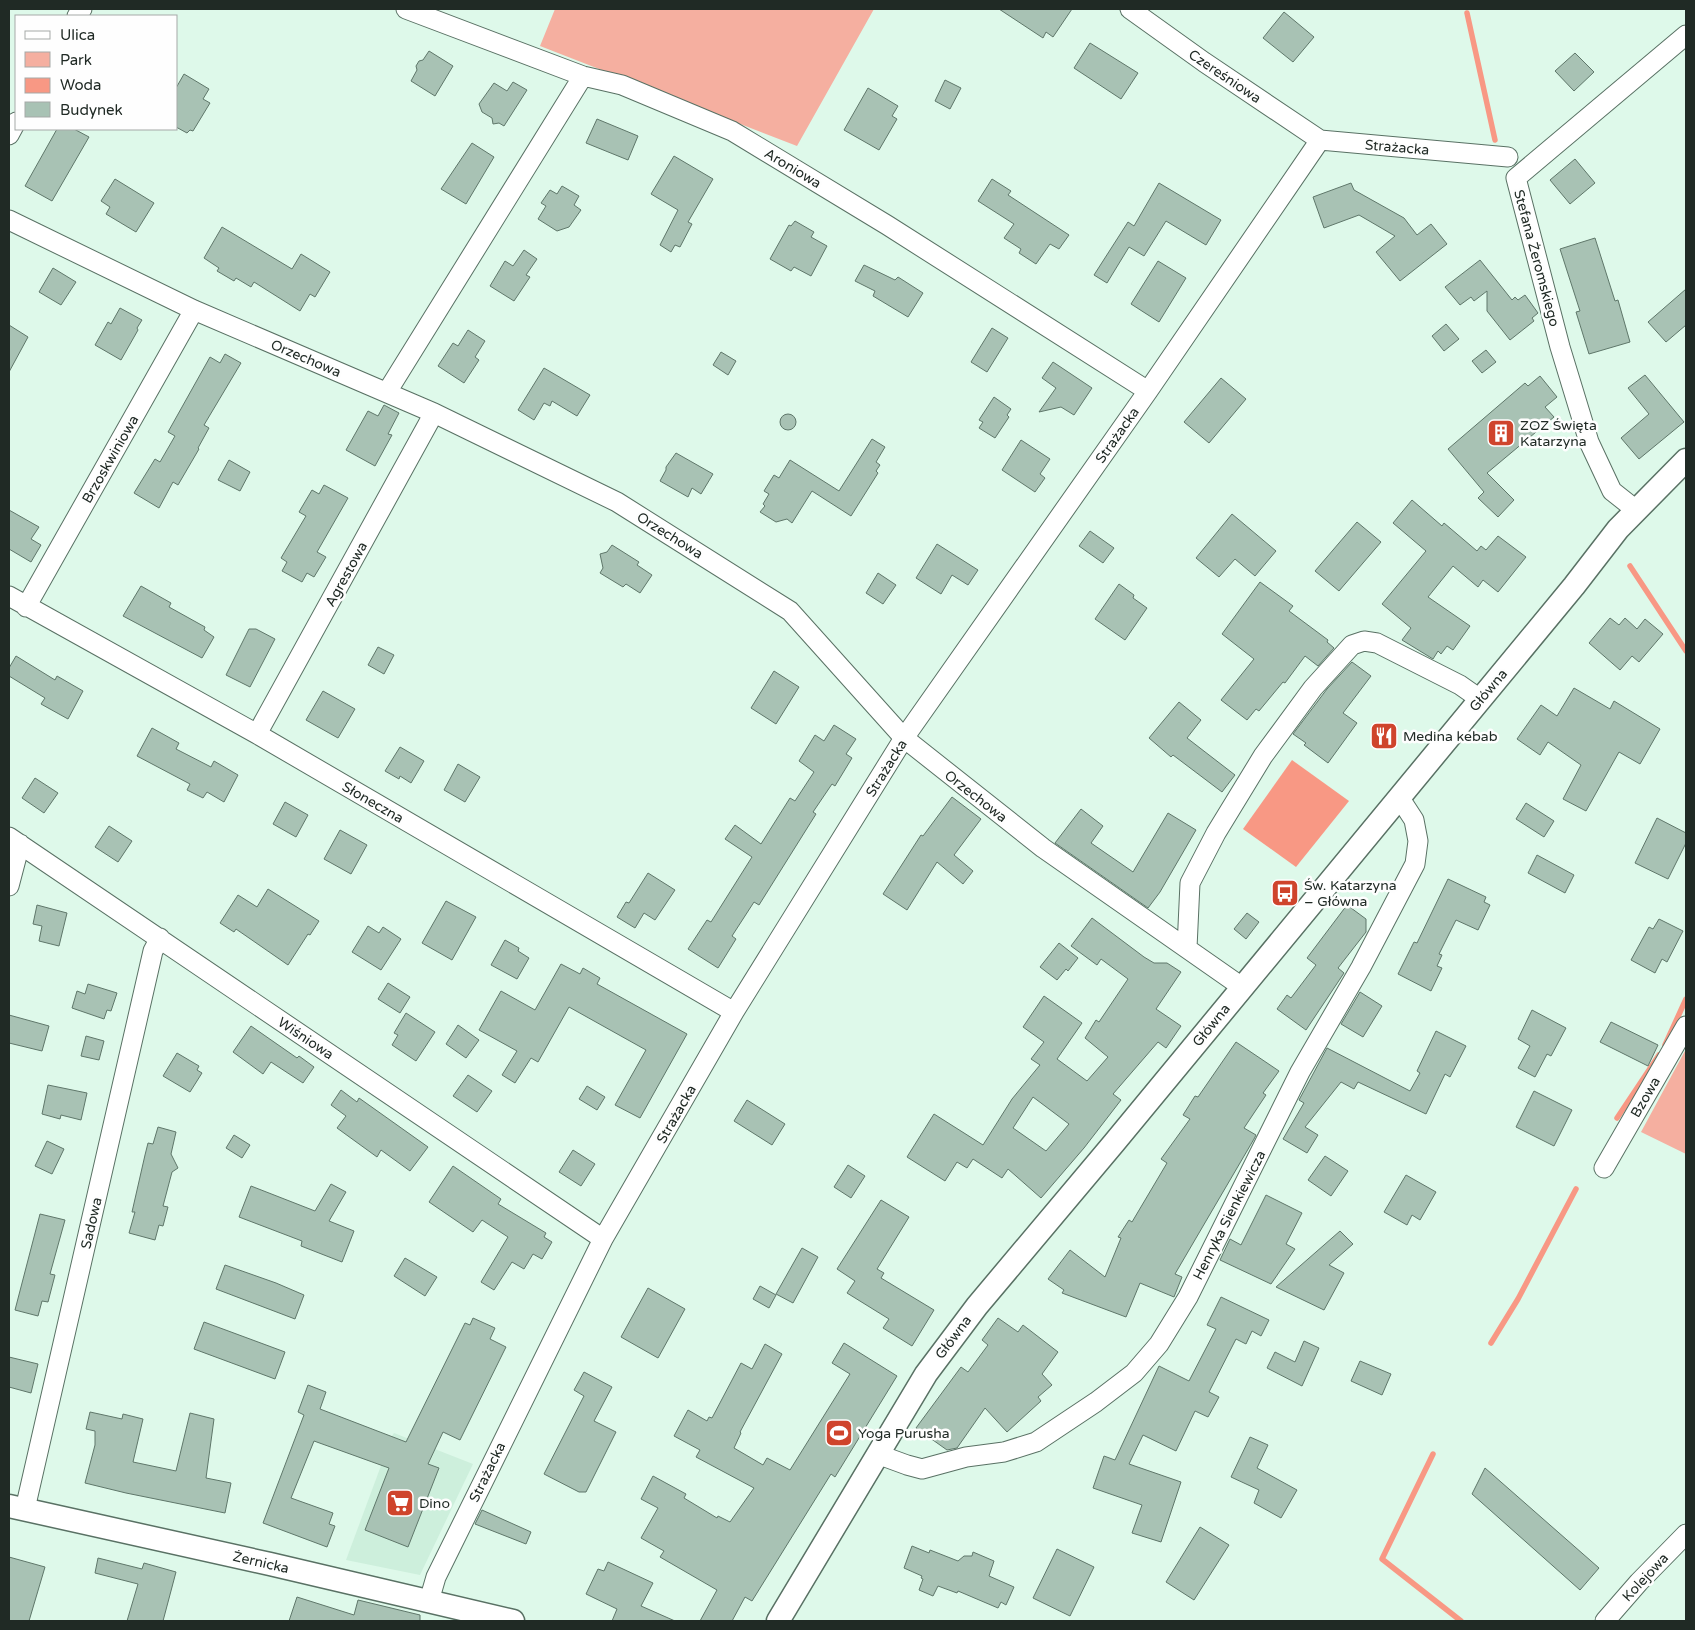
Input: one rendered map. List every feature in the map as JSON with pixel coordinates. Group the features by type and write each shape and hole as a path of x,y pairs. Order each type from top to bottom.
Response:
{"street":[{"name":"Aroniowa","path":"406,9 583,76 622,85 732,131 887,225 1148,391"},
{"name":"Czereśniowa","path":"1130,9 1204,62 1320,140"},
{"name":"Stefana Żeromskiego","path":"1636,510 1612,491 1588,442 1560,347 1516,178 1686,35"},
{"path":"386,392 583,76"},
{"path":"9,135 15,124"},
{"name":"Strażacka","path":"429,1601 436,1577 603,1239 734,1012 904,738 1148,391 1320,140 1508,157"},
{"name":"Orzechowa","path":"9,220 194,310 434,413 617,502 790,611 904,738 1043,848 1242,987"},
{"name":"Brzoskwiniowa","path":"26,607 194,310"},
{"name":"Agrestowa","path":"257,734 434,413"},
{"name":"Główna","path":"778,1621 926,1374 977,1306 1114,1143 1636,510 1686,460"},
{"name":"Słoneczna","path":"9,596 257,734 734,1012"},
{"path":"1187,948 1190,883 1216,833 1263,756 1313,688 1352,645 1364,641 1377,643 1460,685 1480,699"},
{"name":"Henryka Sienkiewicza","path":"877,1454 922,1469 966,1457 1004,1452 1036,1442 1096,1402 1134,1373 1159,1344 1188,1297 1300,1072 1361,967 1415,864 1418,842 1414,820 1398,797"},
{"path":"9,886 14,841"},
{"name":"Wiśniowa","path":"14,841 603,1239"},
{"name":"Sadowa","path":"17,1508 153,951 160,938"},
{"name":"Bzowa","path":"1604,1168 1686,1026"},
{"name":"Żernicka","path":"17,1508 270,1564 513,1621"},
{"name":"Kolejowa","path":"1605,1621 1639,1582 1686,1534"}],"shaded area":[{"path":"394,1433 473,1464 420,1575 346,1560"}],"green space":[{"path":"555,9 874,9 797,146 540,46"},
{"path":"1686,1049 1686,1154 1641,1132"}],"water":[{"path":"1292,760 1349,801 1296,867 1243,829"}],"building":[{"path":"999,9 1072,9 1053,37 1046,32 1043,38"},
{"path":"1284,12 1314,37 1293,62 1263,38"},
{"path":"1090,43 1138,73 1121,99 1074,68"},
{"path":"429,51 453,66 435,96 411,81 419,61 423,60"},
{"path":"1575,53 1594,72 1574,91 1555,71"},
{"path":"184,74 209,89 203,99 210,103 193,131 190,130 187,133 178,128 178,84"},
{"path":"945,80 961,88 950,109 935,101"},
{"path":"513,82 527,90 504,126 499,123 493,124 492,118 482,112 479,104 494,83 507,91"},
{"path":"868,88 898,106 892,116 897,119 879,150 844,130"},
{"path":"597,119 638,136 628,160 586,143"},
{"path":"56,130 76,130 89,137 52,201 25,186"},
{"path":"472,143 494,157 466,204 441,189"},
{"path":"674,156 713,179 688,222 692,224 680,247 675,245 671,252 660,245 678,210 651,194"},
{"path":"1575,159 1595,183 1570,204 1550,180"},
{"path":"115,179 154,203 136,232 106,214 110,207 101,201"},
{"path":"992,179 1011,191 1008,195 1069,235 1059,249 1050,244 1036,264 1019,253 1021,249 1004,238 1014,224 978,201"},
{"path":"1159,183 1221,220 1206,245 1166,221 1144,256 1129,247 1107,283 1094,275 1128,222 1134,226"},
{"path":"1351,183 1354,190 1404,218 1417,235 1431,224 1447,244 1400,281 1376,252 1395,236 1359,215 1324,228 1313,197"},
{"path":"562,186 579,196 574,205 581,210 569,227 557,231 538,219 546,206 541,203 550,190 557,194"},
{"path":"795,221 814,232 811,237 827,246 811,276 794,267 791,271 770,259 789,225 791,226"},
{"path":"222,227 292,269 301,254 330,272 315,297 310,294 300,311 254,282 251,287 236,278 234,281 217,271 219,268 204,258"},
{"path":"1595,238 1615,301 1618,300 1630,342 1589,354 1576,312 1580,311 1560,249"},
{"path":"524,250 537,259 526,275 530,277 514,301 490,286 505,261 513,266"},
{"path":"1480,260 1512,300 1515,297 1518,300 1525,295 1538,313 1532,318 1534,321 1510,340 1487,311 1487,291 1474,301 1471,297 1460,305 1445,287"},
{"path":"1158,261 1186,278 1159,322 1131,304"},
{"path":"864,265 895,280 898,277 923,293 908,317 873,296 875,291 855,281"},
{"path":"53,268 76,282 61,305 39,292"},
{"path":"1686,289 1686,325 1666,342 1648,322"},
{"path":"120,308 142,320 121,360 95,345 108,322 111,324"},
{"path":"1446,324 1459,339 1444,351 1432,336"},
{"path":"9,325 28,337 9,372"},
{"path":"992,328 1008,338 987,372 971,362"},
{"path":"468,330 485,341 475,357 479,360 464,383 438,366 453,343 458,346"},
{"path":"1486,350 1496,362 1482,373 1472,361"},
{"path":"721,352 736,361 728,375 713,365"},
{"path":"225,354 241,363 204,425 209,428 199,449 178,485 173,482 159,508 134,493 155,459 160,462 175,436 168,432 210,357 220,363"},
{"path":"1053,362 1092,388 1074,415 1061,407 1039,412 1056,388 1042,378"},
{"path":"544,368 590,395 577,416 552,401 550,406 544,403 534,420 518,410"},
{"path":"1645,375 1684,422 1639,459 1621,438 1649,414 1628,388"},
{"name":"ZOZ Święta Katarzyna","path":"1540,376 1557,397 1545,407 1554,417 1487,473 1514,500 1498,517 1478,498 1484,492 1448,449 1525,383 1528,386"},
{"path":"1221,378 1246,399 1209,443 1184,422"},
{"path":"994,397 1011,409 1007,415 1009,417 995,438 979,428 983,422 979,420"},
{"path":"384,405 399,413 388,434 392,435 375,466 346,450 368,411 378,416"},
{"path":"785,414 791,414 796,419 794,428 785,430 780,425 780,419"},
{"path":"872,439 885,447 876,462 880,465 876,471 878,473 851,516 812,491 792,523 787,519 776,522 760,512 765,506 763,504 769,494 764,491 774,475 779,478 790,460 839,491"},
{"path":"1021,440 1050,459 1040,474 1045,478 1035,492 1002,470"},
{"path":"676,453 713,474 701,494 692,488 688,497 660,481 666,467"},
{"path":"229,460 250,472 240,491 218,480"},
{"path":"324,485 348,498 317,552 326,557 314,577 307,573 302,582 282,571 287,562 281,558 306,516 299,512 312,490 319,494"},
{"path":"1412,500 1442,526 1444,523 1477,551 1481,546 1486,550 1498,536 1526,557 1498,592 1483,580 1478,587 1453,566 1428,597 1470,626 1453,650 1447,646 1441,654 1438,651 1433,659 1402,640 1411,628 1382,604 1426,551 1393,523"},
{"path":"9,510 39,527 31,539 41,545 31,562 9,549"},
{"path":"1232,514 1276,551 1255,576 1235,559 1219,577 1196,558"},
{"path":"1357,522 1381,542 1339,591 1315,571"},
{"path":"1090,531 1114,548 1103,563 1079,546"},
{"path":"937,544 978,570 968,585 952,575 941,594 916,578"},
{"path":"612,545 639,562 637,565 652,575 640,593 626,584 623,587 600,573 603,568 600,554 607,552"},
{"path":"878,573 896,585 883,604 866,593"},
{"path":"1260,582 1293,606 1289,611 1328,640 1327,642 1334,648 1318,666 1305,656 1285,683 1283,682 1259,711 1256,709 1247,720 1221,700 1254,659 1222,634"},
{"path":"1119,584 1134,595 1133,598 1147,608 1125,640 1095,619"},
{"path":"141,586 171,603 169,607 205,627 204,630 214,637 202,658 123,616"},
{"path":"1610,618 1619,625 1625,618 1637,629 1645,619 1663,634 1639,662 1632,656 1620,670 1589,643"},
{"path":"249,629 256,629 275,639 250,687 226,675"},
{"path":"378,647 394,655 384,674 368,665"},
{"path":"16,656 55,680 57,676 83,691 68,719 41,704 45,698 9,676 9,668"},
{"path":"1352,662 1371,676 1343,713 1357,723 1328,763 1293,734 1327,689"},
{"path":"774,671 799,687 776,724 751,708"},
{"path":"1574,688 1610,709 1614,701 1660,729 1640,764 1619,752 1586,811 1563,799 1581,765 1548,742 1540,755 1517,739 1541,705 1557,716"},
{"path":"323,691 355,709 338,738 306,720"},
{"path":"1179,702 1201,720 1187,738 1235,775 1222,792 1173,755 1171,757 1149,738"},
{"path":"834,725 856,739 846,754 852,758 835,786 832,784 813,812 816,814 759,905 754,902 732,936 736,939 718,968 688,949 707,920 711,922 752,857 725,839 735,825 761,844 790,798 795,801 814,772 799,761 815,735 824,741"},
{"path":"152,728 179,743 176,749 211,767 214,761 238,775 224,802 207,792 203,798 187,790 190,784 137,756"},
{"path":"400,747 424,761 411,783 400,776 399,779 385,771"},
{"path":"458,764 480,777 465,802 444,790"},
{"path":"35,778 58,793 44,813 22,798"},
{"path":"952,797 981,819 954,855 973,871 963,884 937,862 907,910 883,894 921,835 923,836"},
{"path":"285,802 308,815 296,837 273,824"},
{"path":"1526,803 1554,821 1544,837 1516,819"},
{"path":"1081,809 1103,826 1091,843 1133,872 1168,813 1196,830 1160,892 1148,908 1055,843"},
{"path":"1657,818 1686,833 1686,843 1668,879 1635,863"},
{"path":"109,826 132,841 118,862 95,847"},
{"path":"340,830 367,845 351,874 324,859"},
{"path":"1537,855 1574,875 1565,893 1528,873"},
{"path":"648,873 675,890 655,920 644,913 635,928 617,917 626,902 629,903"},
{"path":"1448,879 1486,897 1484,902 1490,905 1478,930 1456,920 1439,954 1442,955 1437,966 1442,968 1431,991 1398,974 1414,942 1417,943"},
{"path":"268,889 319,921 310,935 308,934 288,965 236,929 234,932 220,923 238,895 257,907"},
{"path":"446,901 476,917 452,960 422,943"},
{"path":"37,905 67,913 59,946 39,941 42,926 33,924"},
{"path":"1347,905 1366,919 1366,932 1338,968 1344,973 1306,1030 1277,1009 1287,995 1291,998 1316,965 1307,958"},
{"path":"1247,913 1259,922 1246,939 1234,929"},
{"path":"1092,918 1144,957 1154,963 1167,963 1181,972 1156,1009 1181,1026 1166,1048 1158,1042 1113,1094 1121,1100 1084,1148 1041,1198 1008,1169 1002,1178 973,1159 967,1168 957,1162 945,1181 907,1157 934,1114 983,1145 1012,1099 1040,1065 1031,1059 1044,1042 1023,1027 1044,996 1082,1023 1057,1059 1087,1081 1108,1057 1085,1038 1096,1020 1099,1022 1128,979 1101,959 1097,965 1071,946","holes":["1033,1097 1069,1124 1046,1151 1013,1128"]},
{"path":"1659,919 1683,931 1667,962 1662,959 1655,973 1631,960 1649,927 1653,929"},
{"path":"368,926 379,933 383,927 401,939 381,970 352,952"},
{"path":"505,940 519,948 518,951 529,958 517,979 491,965"},
{"path":"1059,943 1078,958 1068,971 1066,969 1057,980 1040,967"},
{"path":"561,964 580,974 583,968 600,978 597,984 687,1034 640,1118 615,1105 646,1050 569,1007 538,1062 531,1058 515,1083 502,1075 517,1051 479,1030 501,991 535,1010"},
{"path":"388,983 410,997 400,1013 378,999"},
{"path":"88,984 117,993 111,1011 107,1010 104,1019 72,1008 77,991 85,994"},
{"path":"1360,992 1382,1006 1363,1037 1341,1024"},
{"path":"1532,1010 1566,1028 1551,1056 1547,1054 1535,1077 1518,1068 1530,1046 1518,1039"},
{"path":"406,1013 435,1032 416,1061 392,1045 398,1035 394,1033"},
{"path":"9,1015 49,1026 42,1051 9,1043"},
{"path":"1611,1022 1658,1045 1648,1066 1600,1042"},
{"path":"458,1025 479,1040 466,1058 446,1044"},
{"path":"251,1026 297,1058 299,1056 314,1067 303,1083 271,1062 263,1074 233,1052"},
{"path":"1436,1031 1466,1046 1450,1077 1445,1074 1426,1114 1358,1082 1354,1089 1341,1082 1305,1127 1318,1135 1307,1153 1283,1139 1304,1103 1299,1100 1327,1048 1410,1091 1420,1073 1417,1071"},
{"path":"86,1036 104,1041 99,1060 81,1056"},
{"path":"1236,1042 1279,1071 1263,1093 1266,1095 1244,1128 1256,1135 1254,1139 1175,1274 1182,1277 1174,1297 1140,1283 1126,1317 1062,1293 1064,1290 1048,1279 1070,1250 1105,1277 1121,1238 1118,1237 1129,1220 1132,1222 1167,1163 1161,1159 1190,1119 1183,1115 1195,1096 1198,1097"},
{"path":"177,1053 199,1066 197,1070 202,1073 190,1092 163,1076"},
{"path":"468,1075 492,1091 477,1112 453,1096"},
{"path":"48,1085 87,1093 81,1120 61,1115 60,1119 42,1114"},
{"path":"587,1086 605,1097 597,1110 579,1099"},
{"path":"341,1090 357,1102 359,1098 428,1147 410,1171 381,1150 377,1157 337,1128 346,1116 331,1105"},
{"path":"1534,1091 1572,1110 1554,1146 1516,1127"},
{"path":"747,1100 785,1124 772,1145 734,1121"},
{"path":"158,1127 176,1132 171,1154 178,1168 172,1172 163,1206 168,1207 163,1226 159,1225 155,1240 129,1233 135,1212 132,1212 148,1143 153,1144"},
{"path":"234,1135 250,1145 242,1158 226,1148"},
{"path":"47,1141 64,1149 52,1174 35,1166"},
{"path":"573,1150 595,1164 581,1186 559,1172"},
{"path":"1325,1156 1348,1171 1331,1196 1308,1180"},
{"path":"848,1165 865,1176 851,1198 834,1187"},
{"path":"453,1166 501,1199 498,1204 546,1233 544,1237 552,1242 542,1259 533,1254 524,1269 512,1262 494,1290 481,1282 508,1237 482,1220 473,1232 429,1202"},
{"path":"1406,1175 1436,1192 1420,1220 1412,1215 1407,1225 1384,1212"},
{"path":"331,1184 346,1192 329,1221 354,1231 342,1262 301,1246 302,1241 239,1217 251,1186 315,1211"},
{"path":"1266,1195 1302,1213 1286,1244 1295,1249 1271,1284 1220,1260 1230,1239 1241,1245"},
{"path":"881,1200 909,1217 877,1269 884,1273 881,1278 934,1310 912,1346 883,1328 889,1319 847,1293 855,1281 837,1269"},
{"path":"40,1214 65,1220 50,1274 55,1275 48,1302 42,1301 38,1316 15,1310"},
{"path":"1340,1231 1353,1244 1329,1265 1344,1273 1324,1310 1276,1287"},
{"path":"802,1248 818,1257 793,1303 776,1294"},
{"path":"405,1258 437,1277 425,1296 394,1276"},
{"path":"225,1265 304,1295 295,1319 216,1289"},
{"path":"760,1286 776,1295 769,1308 753,1299"},
{"path":"648,1288 685,1309 658,1358 621,1337"},
{"path":"1221,1297 1269,1320 1261,1336 1252,1331 1246,1344 1236,1339 1209,1392 1219,1397 1208,1417 1195,1411 1176,1451 1143,1435 1129,1464 1181,1482 1161,1542 1132,1533 1142,1505 1093,1488 1104,1456 1115,1460 1159,1366 1189,1381 1216,1329 1207,1325"},
{"path":"473,1318 495,1328 490,1339 506,1347 460,1440 443,1432 428,1464 439,1468 408,1547 365,1530 389,1468 314,1441 291,1498 333,1513 329,1524 335,1526 327,1547 263,1523 304,1415 298,1412 308,1385 326,1392 320,1409 406,1442 465,1323 470,1325"},
{"path":"998,1318 1018,1332 1023,1325 1058,1352 1042,1374 1052,1385 1038,1397 1041,1401 1007,1432 985,1408 957,1448 947,1450 916,1428 961,1367 968,1372 988,1345 982,1340"},
{"path":"204,1322 285,1352 275,1379 194,1349"},
{"path":"1304,1341 1319,1348 1302,1386 1267,1368 1275,1352 1295,1362"},
{"path":"844,1343 897,1376 835,1477 831,1474 752,1601 745,1597 732,1621 700,1621 717,1590 660,1557 664,1551 641,1538 658,1508 641,1499 653,1476 686,1494 684,1498 717,1518 718,1516 730,1522 754,1488 696,1457 700,1450 674,1436 688,1410 707,1421 709,1417 712,1418 741,1363 752,1369 765,1344 782,1354 740,1432 734,1448 763,1465 767,1458 790,1470 850,1374 832,1363"},
{"path":"9,1357 38,1364 31,1393 9,1387"},
{"path":"1360,1361 1391,1374 1382,1395 1351,1381"},
{"path":"584,1372 612,1387 594,1421 616,1432 586,1492 579,1492 544,1474 584,1396 574,1390"},
{"path":"90,1412 122,1419 123,1414 143,1419 133,1462 176,1471 190,1413 214,1419 206,1478 231,1483 225,1513 85,1483 95,1445 95,1431 86,1429"},
{"path":"1250,1437 1268,1445 1257,1468 1297,1490 1281,1518 1254,1503 1259,1490 1231,1477"},
{"path":"1485,1468 1599,1568 1580,1590 1472,1494"},
{"path":"482,1510 531,1532 526,1544 475,1524"},
{"path":"1200,1527 1229,1545 1194,1600 1166,1582"},
{"path":"912,1546 929,1553 930,1550 958,1561 964,1556 972,1556 973,1552 994,1561 989,1576 1014,1587 1006,1605 1001,1602 998,1608 958,1591 957,1593 938,1586 933,1596 919,1590 923,1579 921,1578 922,1576 904,1568"},
{"path":"1057,1549 1094,1567 1070,1616 1033,1598"},
{"path":"9,1557 45,1567 29,1621 9,1621"},
{"path":"98,1558 142,1569 144,1563 176,1572 163,1621 127,1621 138,1584 95,1573"},
{"path":"608,1562 653,1583 641,1606 675,1621 612,1621 617,1609 586,1594 598,1569 604,1571"},
{"path":"297,1597 354,1615 358,1600 420,1615 420,1621 289,1621"}],"waterway":[{"path":"1467,13 1495,140"},
{"path":"1630,566 1686,651"},
{"path":"1665,1045 1686,999"},
{"path":"1617,1118 1659,1055"},
{"path":"1491,1343 1518,1299 1576,1189"},
{"path":"1433,1454 1382,1559 1461,1621"}],"place":[{"name":"ZOZ Święta Katarzyna","path":"1501,433"},
{"name":"Medina kebab","path":"1384,736"},
{"name":"Św. Katarzyna – Główna","path":"1285,893"},
{"name":"Yoga Purusha","path":"839,1433"},
{"name":"Dino","path":"400,1503"}]}
